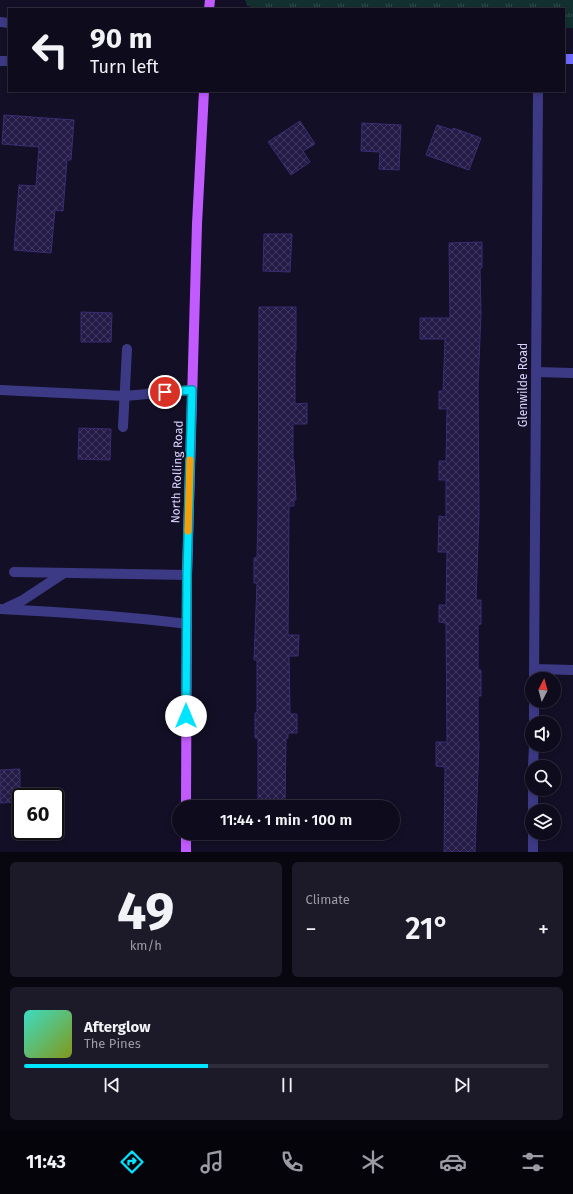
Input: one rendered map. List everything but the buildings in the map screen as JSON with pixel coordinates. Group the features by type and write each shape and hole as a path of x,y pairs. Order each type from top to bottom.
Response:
{"main road":[{"name":"North Rolling Road","path":"186,800 187,575 197,224 204,92"},
{"path":"186,840 186,852"}],"street":[{"name":"Glenwilde Road","path":"534,672 538,92"},
{"path":"123,427 127,349"},
{"path":"536,372 573,373"},
{"path":"0,390 125,396 192,390"},
{"path":"14,572 187,575"},
{"path":"2,609 23,600 64,573"},
{"path":"2,609 57,611 144,618 187,624"},
{"path":"554,672 573,670"},
{"path":"533,840 533,852"}],"green space":[{"path":"245,0 573,0 573,28 565,28 565,8 253,8 247,5"}],"slow traffic":[{"path":"188,531 190,460"}],"route":[{"path":"165,392 192,390 187,575 186,716"}]}
